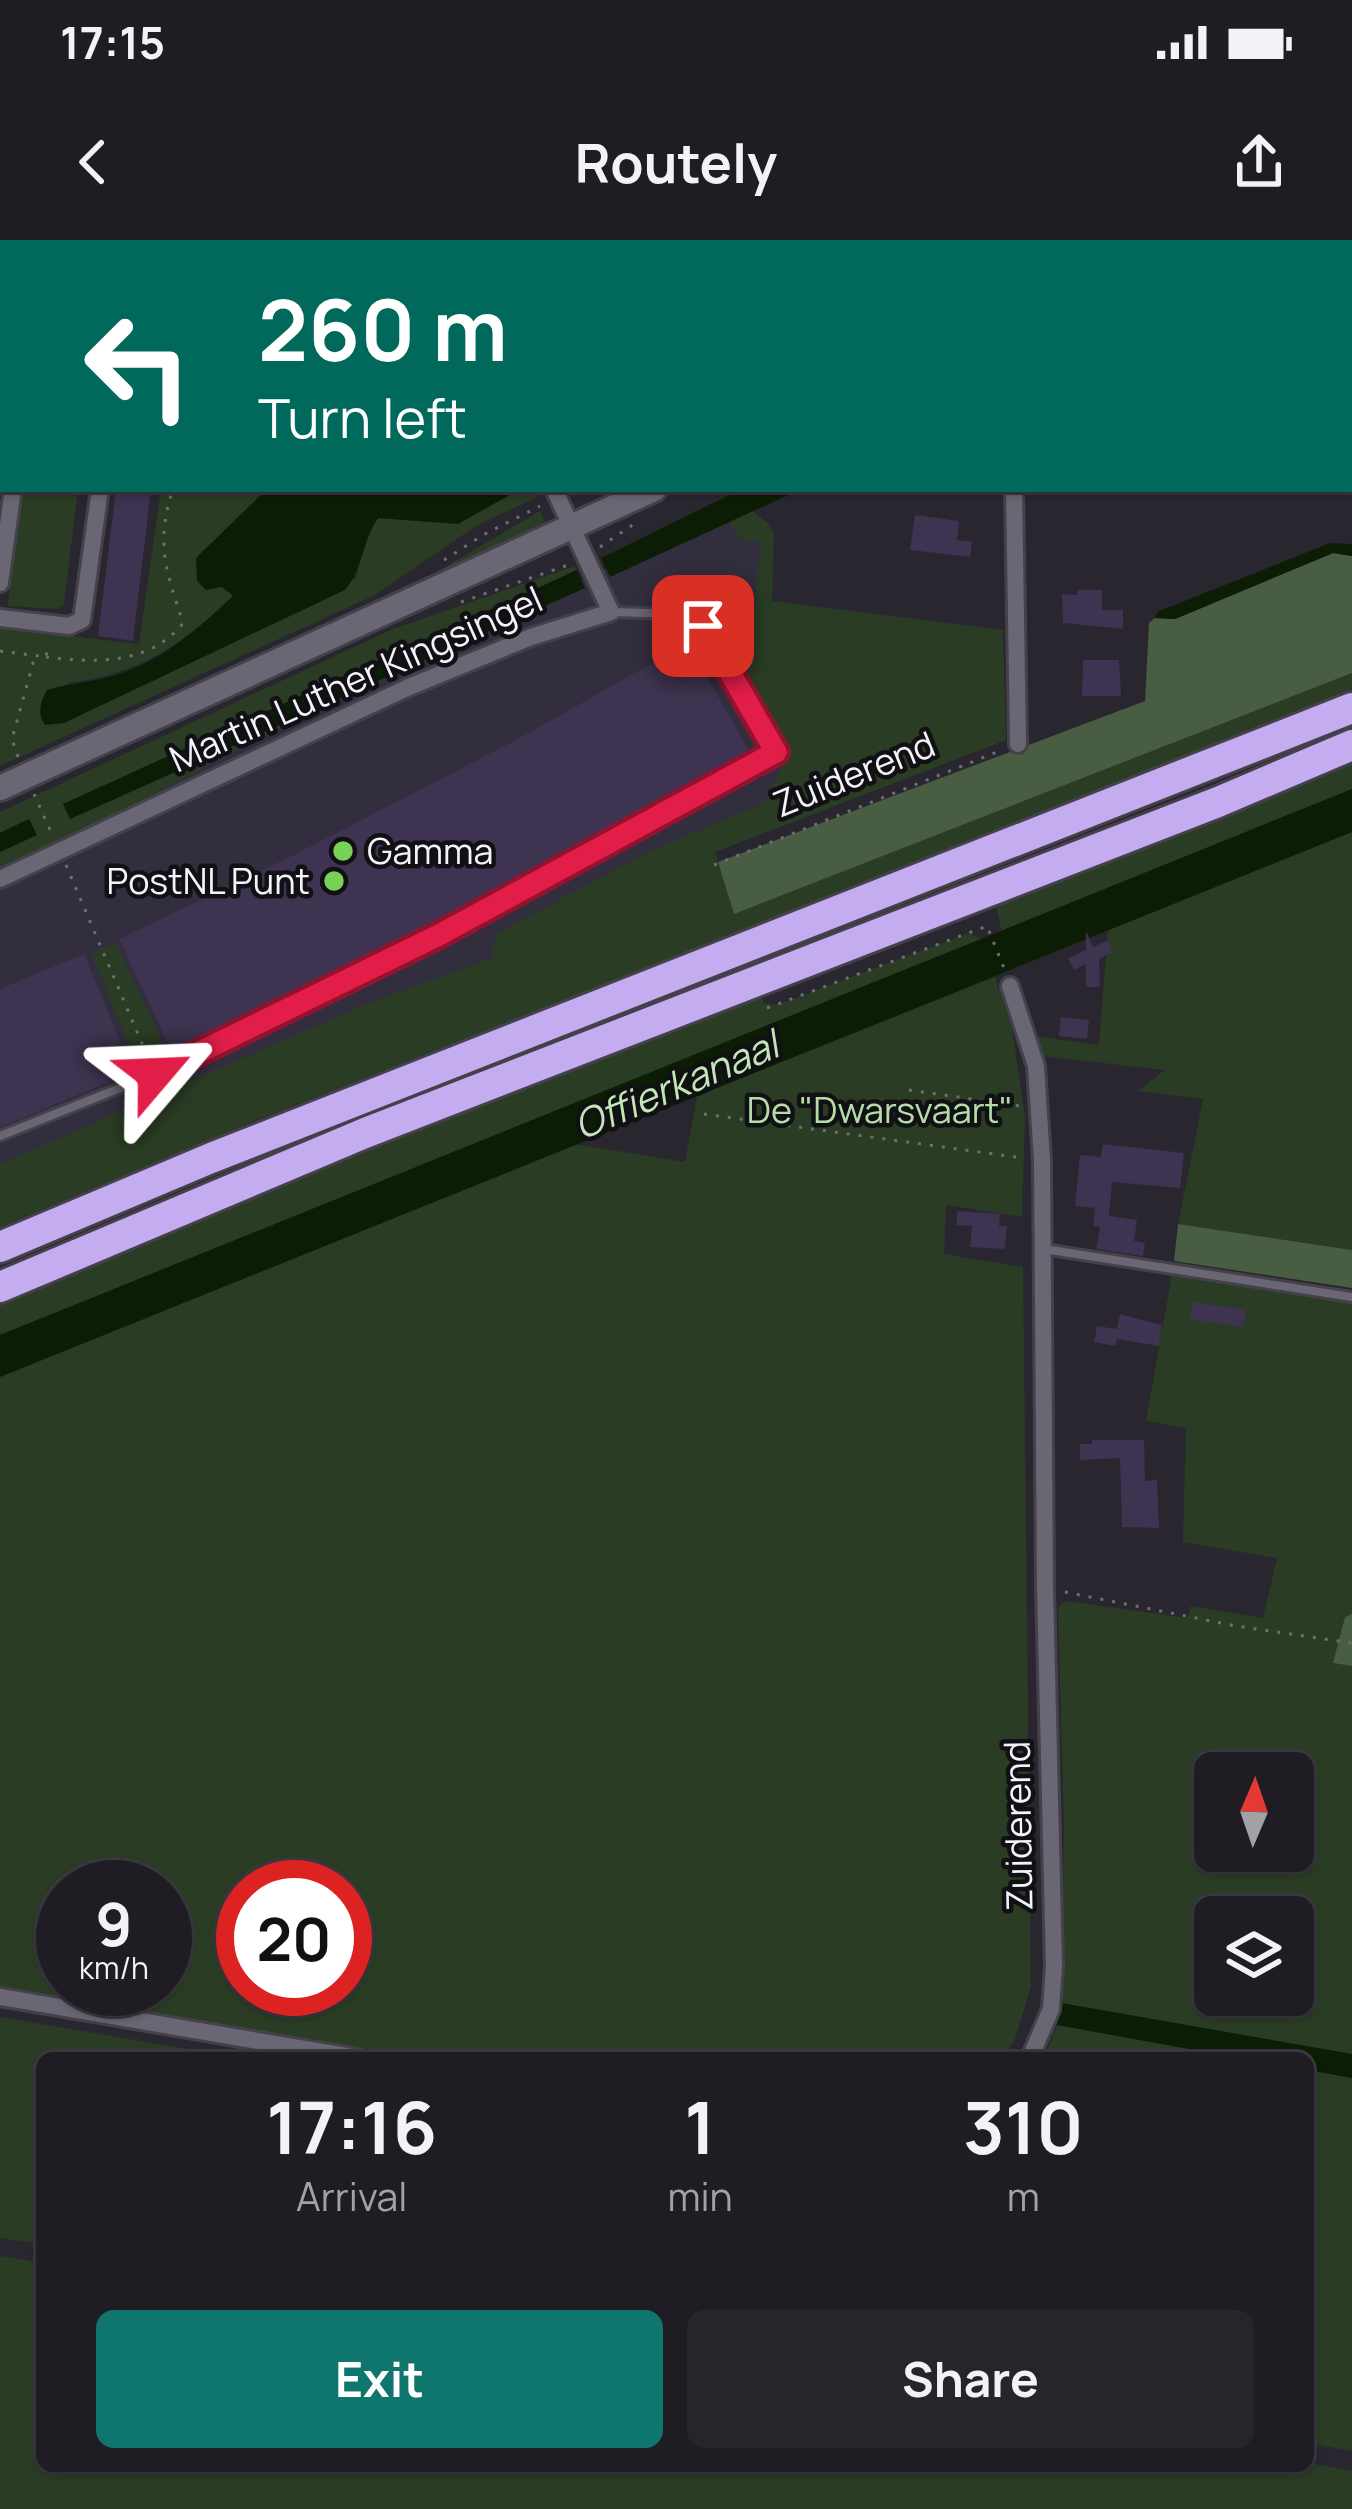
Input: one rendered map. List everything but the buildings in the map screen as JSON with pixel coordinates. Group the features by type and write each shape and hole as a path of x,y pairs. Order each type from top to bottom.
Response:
{"highway":[{"path":"0,1247 211,1158 1352,708"},
{"path":"0,1287 365,1133 1352,746"}],"street":[{"path":"0,583 14,492"},
{"path":"0,618 69,626 82,620 100,492"},
{"name":"Martin Luther Kingsingel","path":"0,788 647,492"},
{"path":"1014,492 1018,744"},
{"path":"556,493 611,612"},
{"name":"Martin Luther Kingsingel","path":"0,879 446,671 611,612"},
{"name":"Zuiderend","path":"1009,982 1036,1066 1042,1160 1054,1966 1051,2009 1033,2052"},
{"path":"0,1996 323,2052"}],"lane":[{"path":"0,1136 155,1074 439,935 776,752 703,626 682,614 611,612"},
{"path":"1043,1249 1352,1297"}],"path":[{"path":"0,651 109,663 172,637 184,622 162,559 161,535 172,492"},
{"path":"441,562 556,493"},
{"path":"458,603 536,578 587,555 647,515"},
{"path":"46,657 52,625"},
{"path":"35,656 12,739 155,1074"},
{"name":"Zuiderend","path":"714,865 1018,744"},
{"path":"767,1008 987,926 1009,982"},
{"path":"909,1090 1039,1109"},
{"path":"704,1114 1042,1160"},
{"path":"1045,1588 1236,1626 1352,1643"}],"shaded area":[{"path":"733,507 767,534 765,679 807,797 505,964 0,1172 0,844 550,596"},
{"path":"1333,553 1352,556 1352,673 734,914 718,862 1145,701 1149,623 1155,618 1175,619"},
{"path":"1178,1224 1352,1250 1352,1288 1174,1261"},
{"path":"1352,1614 1352,1666 1333,1663 1345,1617"}],"green space":[{"path":"20,492 78,492 64,604 58,609 8,606"},
{"path":"161,492 264,492 196,558 234,596 158,654 117,672 68,683 40,718 356,578 365,537 378,518 458,524 515,492 537,492 539,496 476,526 373,596 0,766 0,628 139,644"},
{"path":"540,511 548,528 406,590"},
{"path":"753,511 774,534 772,601 1003,630 1006,740 715,852 735,913 1352,673 1352,693 246,1124 0,1227 0,1164 374,1001 493,958 495,935 646,853 762,804 786,761 786,752 748,677 761,542 740,539 729,522"},
{"path":"575,566 577,570 561,578 63,804 71,819 297,718 98,823 0,867 0,852 37,834 29,819 0,833 0,812 393,629"},
{"path":"1352,763 1352,789 1002,932 995,903"},
{"path":"1352,831 1352,1250 1178,1224 1203,1099 1138,1091 1165,1070 1040,1056 1033,1036 1099,1045 1108,930"},
{"path":"969,933 982,939 0,1335 0,1301 90,1262 760,994 764,1003 777,1005"},
{"path":"116,943 168,1055 138,1068 91,952"},
{"name":"De \"Dwarsvaart\"","path":"995,977 1012,1029 1025,1116 1022,1217 946,1205 944,1254 1023,1267 1031,1986 1015,2039 1006,2052 363,2052 149,2016 192,2016 192,1860 36,1860 36,1997 0,1991 0,1377 574,1144 685,1162 697,1096"},
{"path":"1172,1274 1352,1302 1352,1614 1345,1617 1334,1663 1352,1666 1352,2054 1061,2003 1064,1827 1058,1607 1067,1601 1187,1618 1191,1606 1263,1618 1277,1558 1183,1542 1186,1428 1146,1421"},
{"path":"0,2017 205,2052 36,2052 36,2243 0,2238"},
{"path":"1057,2025 1206,2052 1046,2052"},
{"path":"1314,2071 1352,2078 1352,2451 1314,2444"},
{"path":"0,2256 36,2262 36,2472 1314,2472 1314,2464 1352,2471 1352,2509 0,2509"}],"water":[{"path":"264,492 515,492 458,524 378,518 345,590 64,723 45,725 40,707 47,690 140,665 189,634 233,596 222,587 206,590 197,581 196,558"},
{"path":"736,492 794,492 610,577 601,558"},
{"path":"1330,543 1352,544 1352,556 1333,553 1175,619 1155,618 1157,612"},
{"path":"577,570 585,588 70,819 63,804"},
{"name":"Offierkanaal","path":"1352,789 1352,832 0,1377 0,1335"},
{"path":"29,819 37,835 0,852 0,833"},
{"path":"1061,2003 1352,2054 1352,2078 1314,2071 1314,2052 1206,2052 1057,2025"}],"place":[{"name":"Gamma","path":"343,851"},
{"name":"PostNL Punt","path":"334,881"}],"route":[{"path":"155,1074 439,935 776,752 703,626"}]}
